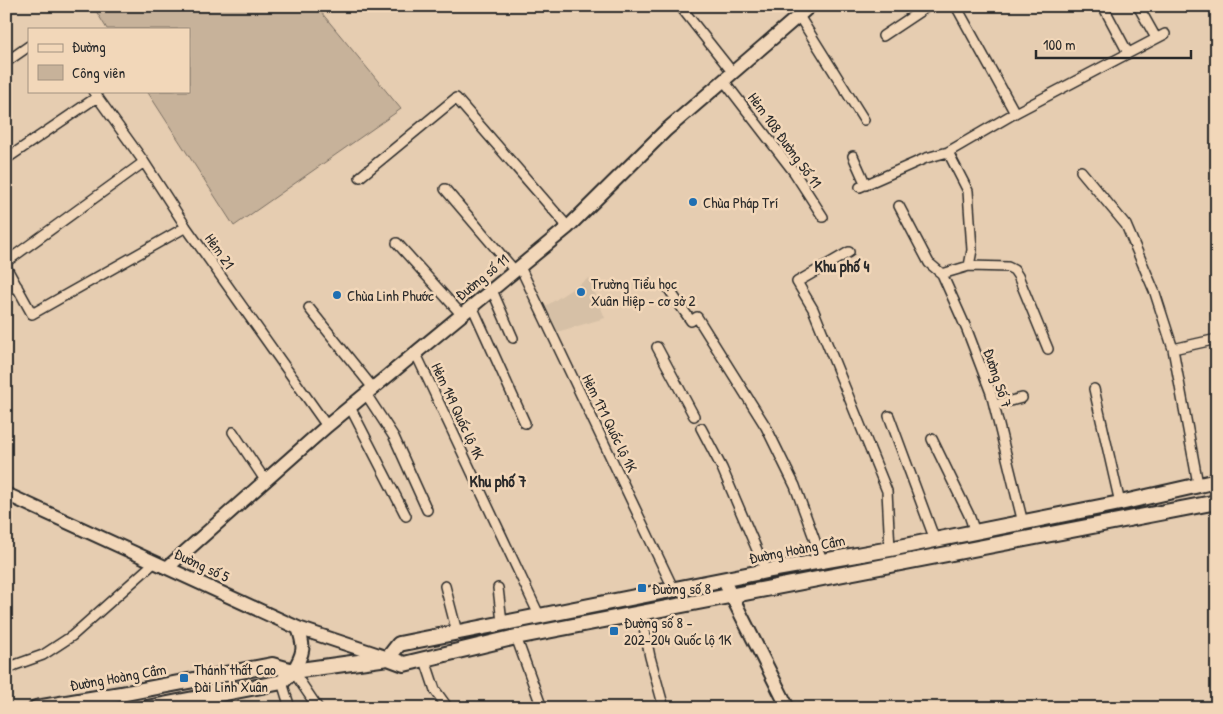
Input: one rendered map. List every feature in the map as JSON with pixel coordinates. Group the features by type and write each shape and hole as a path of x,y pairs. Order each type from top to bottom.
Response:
{"main road":[{"name":"Đường số 11","path":"168,567 327,426 568,227 665,131 810,6"},
{"name":"Đường Hoàng Cầm","path":"388,658 399,644 502,622 822,560 890,550 1120,504 1217,480"},
{"name":"Đường số 5","path":"6,494 298,628 388,658"},
{"name":"Đường Hoàng Cầm","path":"36,708 272,665 293,670 388,658 404,664 516,637 1217,502"},
{"path":"724,580 730,596 788,708"},
{"path":"147,708 282,682 293,670 303,650 298,628"}],"street":[{"name":"Hẻm 108 Đường Số 11","path":"680,6 823,217"},
{"path":"883,36 928,6"},
{"path":"956,6 1014,113"},
{"path":"1103,6 1128,53"},
{"path":"1138,6 1156,38"},
{"path":"799,16 864,120"},
{"path":"853,156 863,186 926,158 948,152 1014,113 1165,34"},
{"path":"6,62 28,47"},
{"path":"6,159 95,94"},
{"name":"Hẻm 21","path":"95,94 144,162 186,227 327,426"},
{"path":"360,178 456,98 568,227"},
{"path":"948,152 968,191 972,250 969,266"},
{"path":"6,262 144,162"},
{"path":"1081,171 1126,225 1155,294 1172,349 1198,484"},
{"name":"Hẻm 171 Quốc lộ 1K","path":"445,189 518,269 674,590"},
{"name":"Đường Số 7","path":"899,206 929,263 942,274 968,330 994,405 1023,523"},
{"path":"6,267 32,314 186,227"},
{"path":"397,243 461,314"},
{"path":"848,252 797,282 813,310 887,491 890,550"},
{"path":"942,274 969,266 1008,267 1014,270 1048,349"},
{"path":"6,291 16,286"},
{"path":"668,288 691,321 697,317 766,427 795,486 822,560"},
{"path":"492,290 513,338"},
{"path":"472,306 525,423"},
{"path":"309,308 370,391 394,437 427,510"},
{"path":"1172,349 1217,339"},
{"path":"657,348 694,416"},
{"name":"Hẻm 149 Quốc lộ 1K","path":"416,354 539,615"},
{"path":"1094,389 1120,504"},
{"path":"994,405 1022,398"},
{"path":"350,407 406,516"},
{"path":"889,416 935,540"},
{"path":"701,428 722,468 766,571"},
{"path":"233,432 265,480"},
{"path":"932,438 974,532"},
{"path":"6,672 15,665 43,655 72,636 155,562"},
{"path":"445,586 457,632"},
{"path":"498,588 502,622"},
{"path":"641,613 650,657 664,708"},
{"path":"516,637 542,708"},
{"path":"425,660 435,690 448,708"},
{"path":"293,670 318,708"},
{"path":"282,682 290,708"}],"shaded area":[{"name":"Trường Tiểu học Xuân Hiệp - cơ sở 2","path":"589,278 605,318 557,332 546,306"}],"green space":[{"path":"93,6 316,6 401,109 234,226 148,92 190,92 190,28 106,28"}],"place":[{"name":"Chùa Pháp Trí","path":"693,202"},
{"name":"Trường Tiểu học Xuân Hiệp - cơ sở 2","path":"581,292"},
{"name":"Chùa Linh Phước","path":"337,295"},
{"name":"Đường số 8","path":"642,588"},
{"name":"Đường số 8 - 202-204 Quốc lộ 1K","path":"614,631"},
{"name":"Thánh thất Cao Đài Linh Xuân","path":"184,678"}],"district":[{"name":"Khu phố 4","path":"842,266"},
{"name":"Khu phố 7","path":"498,481"}]}
